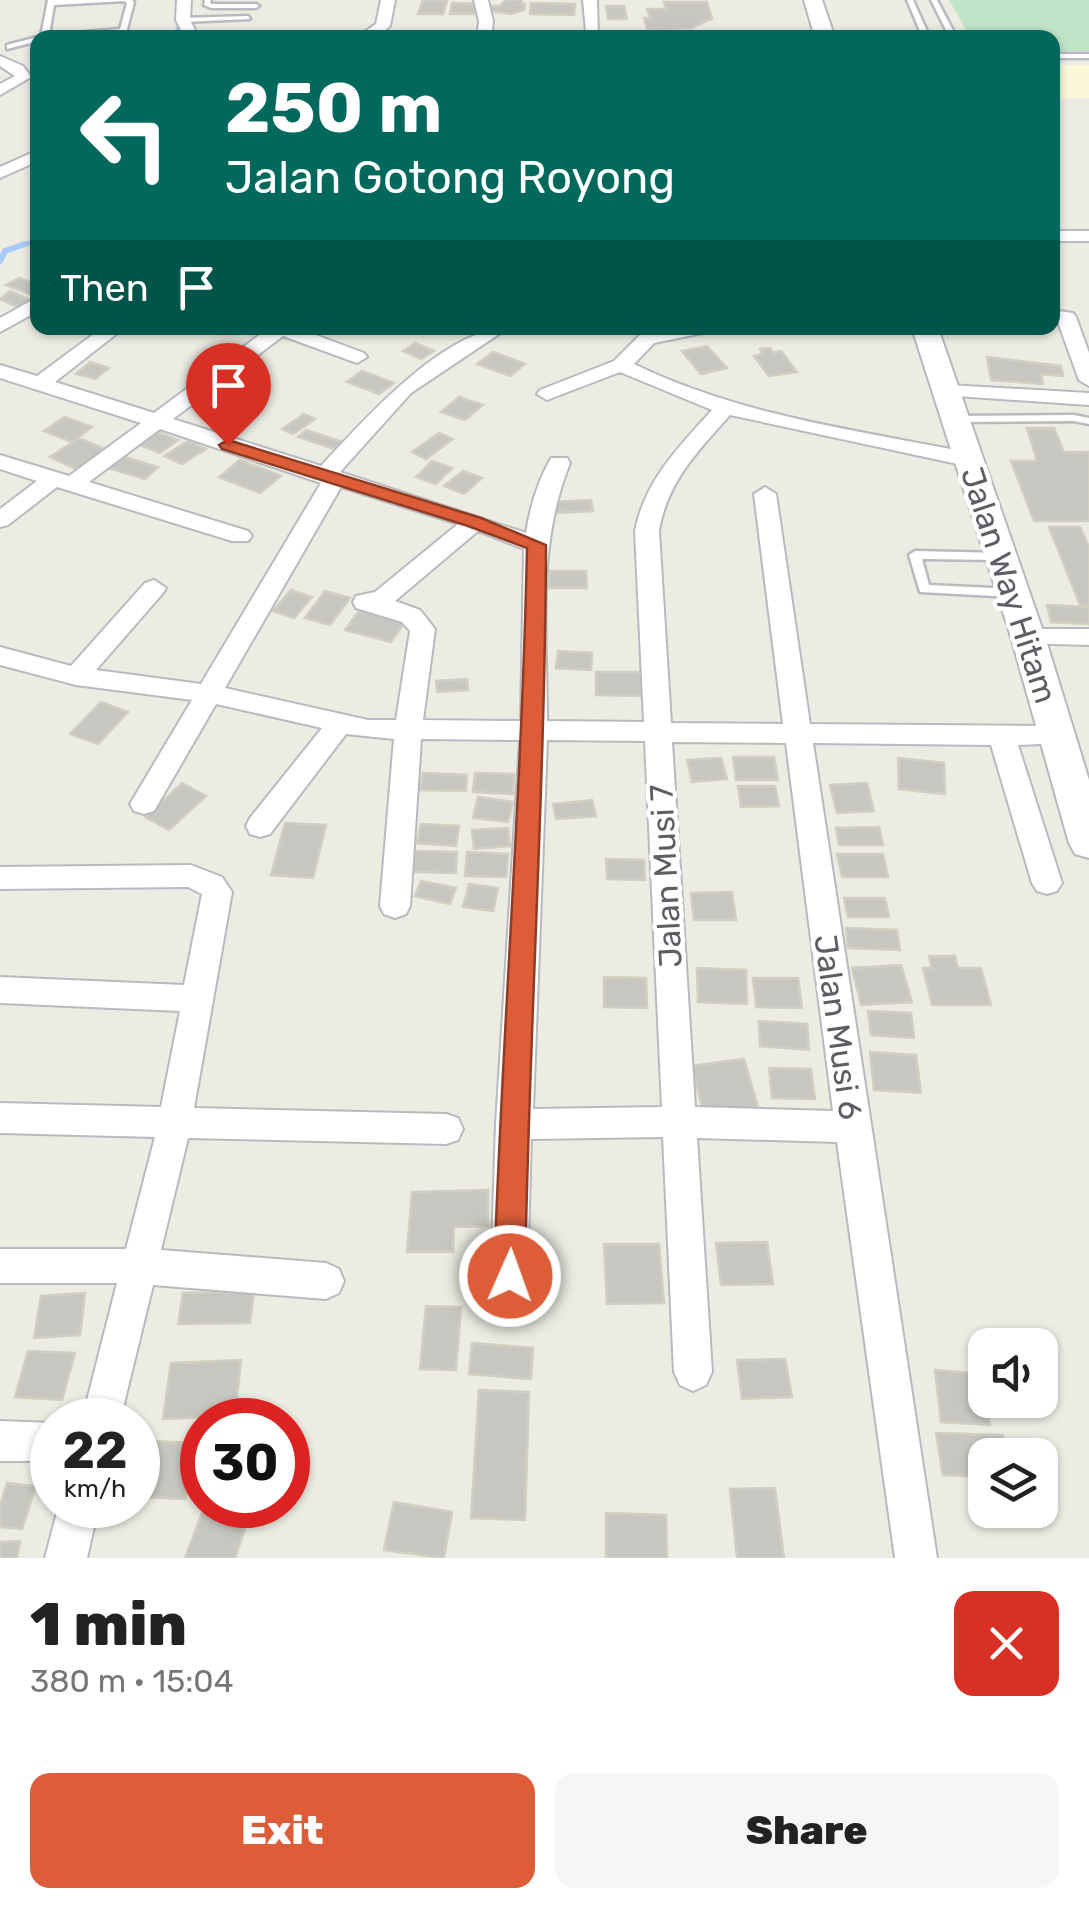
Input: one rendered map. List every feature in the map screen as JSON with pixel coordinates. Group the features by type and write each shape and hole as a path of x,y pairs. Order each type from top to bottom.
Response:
{"street":[{"path":"184,0 188,30"},
{"path":"374,30 386,20 388,0"},
{"path":"482,0 485,30"},
{"path":"590,0 593,30"},
{"path":"813,0 822,30"},
{"path":"0,90 22,77 5,53"},
{"path":"0,172 30,159"},
{"path":"1060,236 1089,236"},
{"path":"0,326 30,308"},
{"path":"1060,317 1066,317 1089,380"},
{"path":"41,383 105,335"},
{"path":"6,509 62,482 159,422 272,335"},
{"path":"299,335 357,357"},
{"path":"144,804 211,694 329,478 404,388 488,335"},
{"path":"547,394 621,365 648,338 664,335"},
{"name":"Jalan Way Hitam","path":"928,335 1028,637 1089,843"},
{"path":"621,365 659,384 726,407 968,460"},
{"path":"0,371 475,522 536,545"},
{"path":"953,405 1089,399"},
{"name":"Jalan Musi 7","path":"694,1372 647,564 648,515 676,462 726,407"},
{"path":"0,462 240,536"},
{"path":"510,1276 513,1124 534,732 536,545 547,486 559,463"},
{"name":"Jalan Musi 6","path":"765,494 916,1558"},
{"path":"396,906 408,730 423,629 411,616 369,601 475,522"},
{"path":"76,676 154,588"},
{"path":"1028,637 1089,637"},
{"path":"0,656 76,676 211,694 340,723 408,730 1057,736"},
{"path":"260,826 340,723"},
{"path":"1002,736 1047,883"},
{"path":"0,878 191,876 212,885 217,892 175,1124 106,1398"},
{"path":"0,990 200,999"},
{"path":"0,1118 446,1129"},
{"path":"513,1124 678,1122 852,1127"},
{"path":"0,1266 139,1266 326,1281"},
{"path":"0,1441 30,1442"},
{"path":"66,1558 73,1528"}],"lane":[{"path":"42,30 51,2 124,0 131,2 123,30"},
{"path":"208,0 206,4 210,6 256,6"},
{"path":"910,0 923,30"},
{"path":"934,0 950,30"},
{"path":"225,18 233,3"},
{"path":"184,20 248,18"},
{"path":"5,53 30,42"},
{"path":"1060,56 1089,56"},
{"path":"953,405 1089,421"},
{"path":"1001,556 915,555 924,589 1014,593"}],"shaded area":[{"path":"1060,65 1089,65 1089,98 1060,99"}],"green space":[{"path":"949,0 1089,0 1089,51 1060,51 1060,30 966,30"}],"building":[{"path":"423,0 447,1 443,14 418,14"},
{"path":"506,0 522,0 524,10 510,14 491,11 492,6 500,6"},
{"path":"664,2 707,2 712,19 691,28 647,29 647,9 666,9"},
{"path":"452,3 480,4 479,14 450,14"},
{"path":"531,3 575,4 574,15 530,14"},
{"path":"606,6 624,6 627,19 608,19"},
{"path":"19,278 30,282 30,294 6,285"},
{"path":"10,291 30,300 17,307 0,299"},
{"path":"415,343 434,351 421,359 403,351"},
{"path":"707,346 727,368 701,374 682,351"},
{"path":"770,348 773,353 781,351 797,372 769,376 754,356 763,354 760,349"},
{"path":"493,352 525,364 510,376 477,364"},
{"path":"987,357 1061,366 1063,376 1041,374 1043,384 991,380"},
{"path":"90,362 109,368 95,379 76,374"},
{"path":"362,371 394,383 379,394 347,382"},
{"path":"459,397 483,405 465,420 441,412"},
{"path":"304,414 315,419 293,434 282,429"},
{"path":"65,417 92,427 72,442 44,431"},
{"path":"1027,428 1054,428 1064,452 1089,452 1089,521 1034,521 1011,461 1037,461"},
{"path":"306,430 343,442 335,449 298,437"},
{"path":"155,431 178,440 160,453 137,444"},
{"path":"439,433 453,439 426,459 412,452"},
{"path":"79,438 107,450 78,470 50,457"},
{"path":"188,441 206,449 182,464 164,456"},
{"path":"121,456 158,467 145,479 108,468"},
{"path":"240,460 281,476 260,493 219,477"},
{"path":"432,461 452,468 436,484 416,477"},
{"path":"463,471 482,478 464,494 444,486"},
{"path":"591,500 593,511 556,513 555,502"},
{"path":"1049,527 1080,527 1089,547 1089,605 1080,605"},
{"path":"550,571 586,571 587,588 549,588"},
{"path":"291,590 312,597 294,618 273,611"},
{"path":"325,591 350,598 330,625 305,618"},
{"path":"1047,605 1089,607 1089,624 1051,622"},
{"path":"359,611 404,623 391,642 345,630"},
{"path":"558,651 592,653 591,670 556,668"},
{"path":"596,672 647,672 646,696 596,695"},
{"path":"467,679 468,690 437,692 436,681"},
{"path":"101,702 128,712 98,744 70,734"},
{"path":"733,757 774,757 778,780 736,780"},
{"path":"721,758 727,779 692,782 687,760"},
{"path":"898,758 944,763 945,794 899,789"},
{"path":"423,773 467,775 466,791 420,790"},
{"path":"475,773 514,774 513,794 473,792"},
{"path":"182,783 206,796 169,830 145,817"},
{"path":"867,783 874,811 837,813 830,785"},
{"path":"738,786 775,786 779,806 741,807"},
{"path":"478,797 513,802 508,822 473,818"},
{"path":"592,800 596,816 556,819 553,804"},
{"path":"285,823 326,825 313,878 271,875"},
{"path":"421,824 459,826 456,846 417,843"},
{"path":"879,827 883,845 839,845 836,828"},
{"path":"508,828 510,846 474,849 472,830"},
{"path":"415,851 457,852 456,873 413,872"},
{"path":"467,852 508,854 506,877 465,876"},
{"path":"837,854 883,854 888,877 842,877"},
{"path":"606,859 644,860 645,880 607,879"},
{"path":"421,881 456,888 450,904 415,896"},
{"path":"469,884 498,888 493,911 463,907"},
{"path":"732,892 736,920 694,920 691,893"},
{"path":"844,898 885,898 889,917 848,917"},
{"path":"846,928 897,930 900,950 848,948"},
{"path":"929,956 955,956 958,968 981,968 991,1005 932,1005 923,968 932,968"},
{"path":"901,965 912,1002 861,1005 852,968"},
{"path":"697,968 746,970 747,1004 698,1002"},
{"path":"604,977 646,978 647,1008 604,1007"},
{"path":"753,978 798,978 802,1008 756,1007"},
{"path":"868,1011 911,1013 914,1038 871,1035"},
{"path":"759,1021 807,1024 809,1050 760,1046"},
{"path":"870,1052 916,1055 921,1093 874,1090"},
{"path":"744,1059 758,1107 704,1114 691,1066"},
{"path":"769,1068 811,1069 815,1099 772,1098"},
{"path":"488,1190 488,1226 454,1227 453,1252 407,1252 412,1192"},
{"path":"767,1242 773,1284 721,1285 716,1243"},
{"path":"604,1244 659,1244 664,1303 607,1304"},
{"path":"254,1292 250,1323 178,1324 183,1293"},
{"path":"85,1293 80,1335 34,1338 41,1296"},
{"path":"426,1306 461,1307 456,1370 420,1369"},
{"path":"472,1343 533,1348 531,1379 469,1374"},
{"path":"28,1351 75,1353 63,1398 15,1397"},
{"path":"785,1359 792,1397 742,1399 737,1360"},
{"path":"241,1360 237,1398 180,1398 180,1418 163,1419 171,1363"},
{"path":"935,1370 968,1373 968,1418 989,1418 990,1425 941,1422"},
{"path":"479,1390 529,1392 525,1520 471,1518"},
{"path":"936,1433 1003,1435 1004,1438 968,1438 968,1476 943,1475"},
{"path":"160,1441 180,1442 180,1499 160,1498"},
{"path":"7,1483 30,1485 30,1504 22,1529 0,1527 0,1506"},
{"path":"775,1488 784,1558 737,1558 730,1489"},
{"path":"394,1502 452,1512 444,1558 384,1550"},
{"path":"606,1513 666,1515 667,1558 606,1558"},
{"path":"196,1528 245,1528 235,1558 185,1558"},
{"path":"20,1541 17,1558 0,1558 0,1542"}],"waterway":[{"path":"177,30 181,24 181,0"},
{"path":"18,247 30,243"},
{"path":"0,261 5,251 25,244"}],"route":[{"path":"228,445 475,522 536,545 534,732 513,1124 510,1276"}]}
